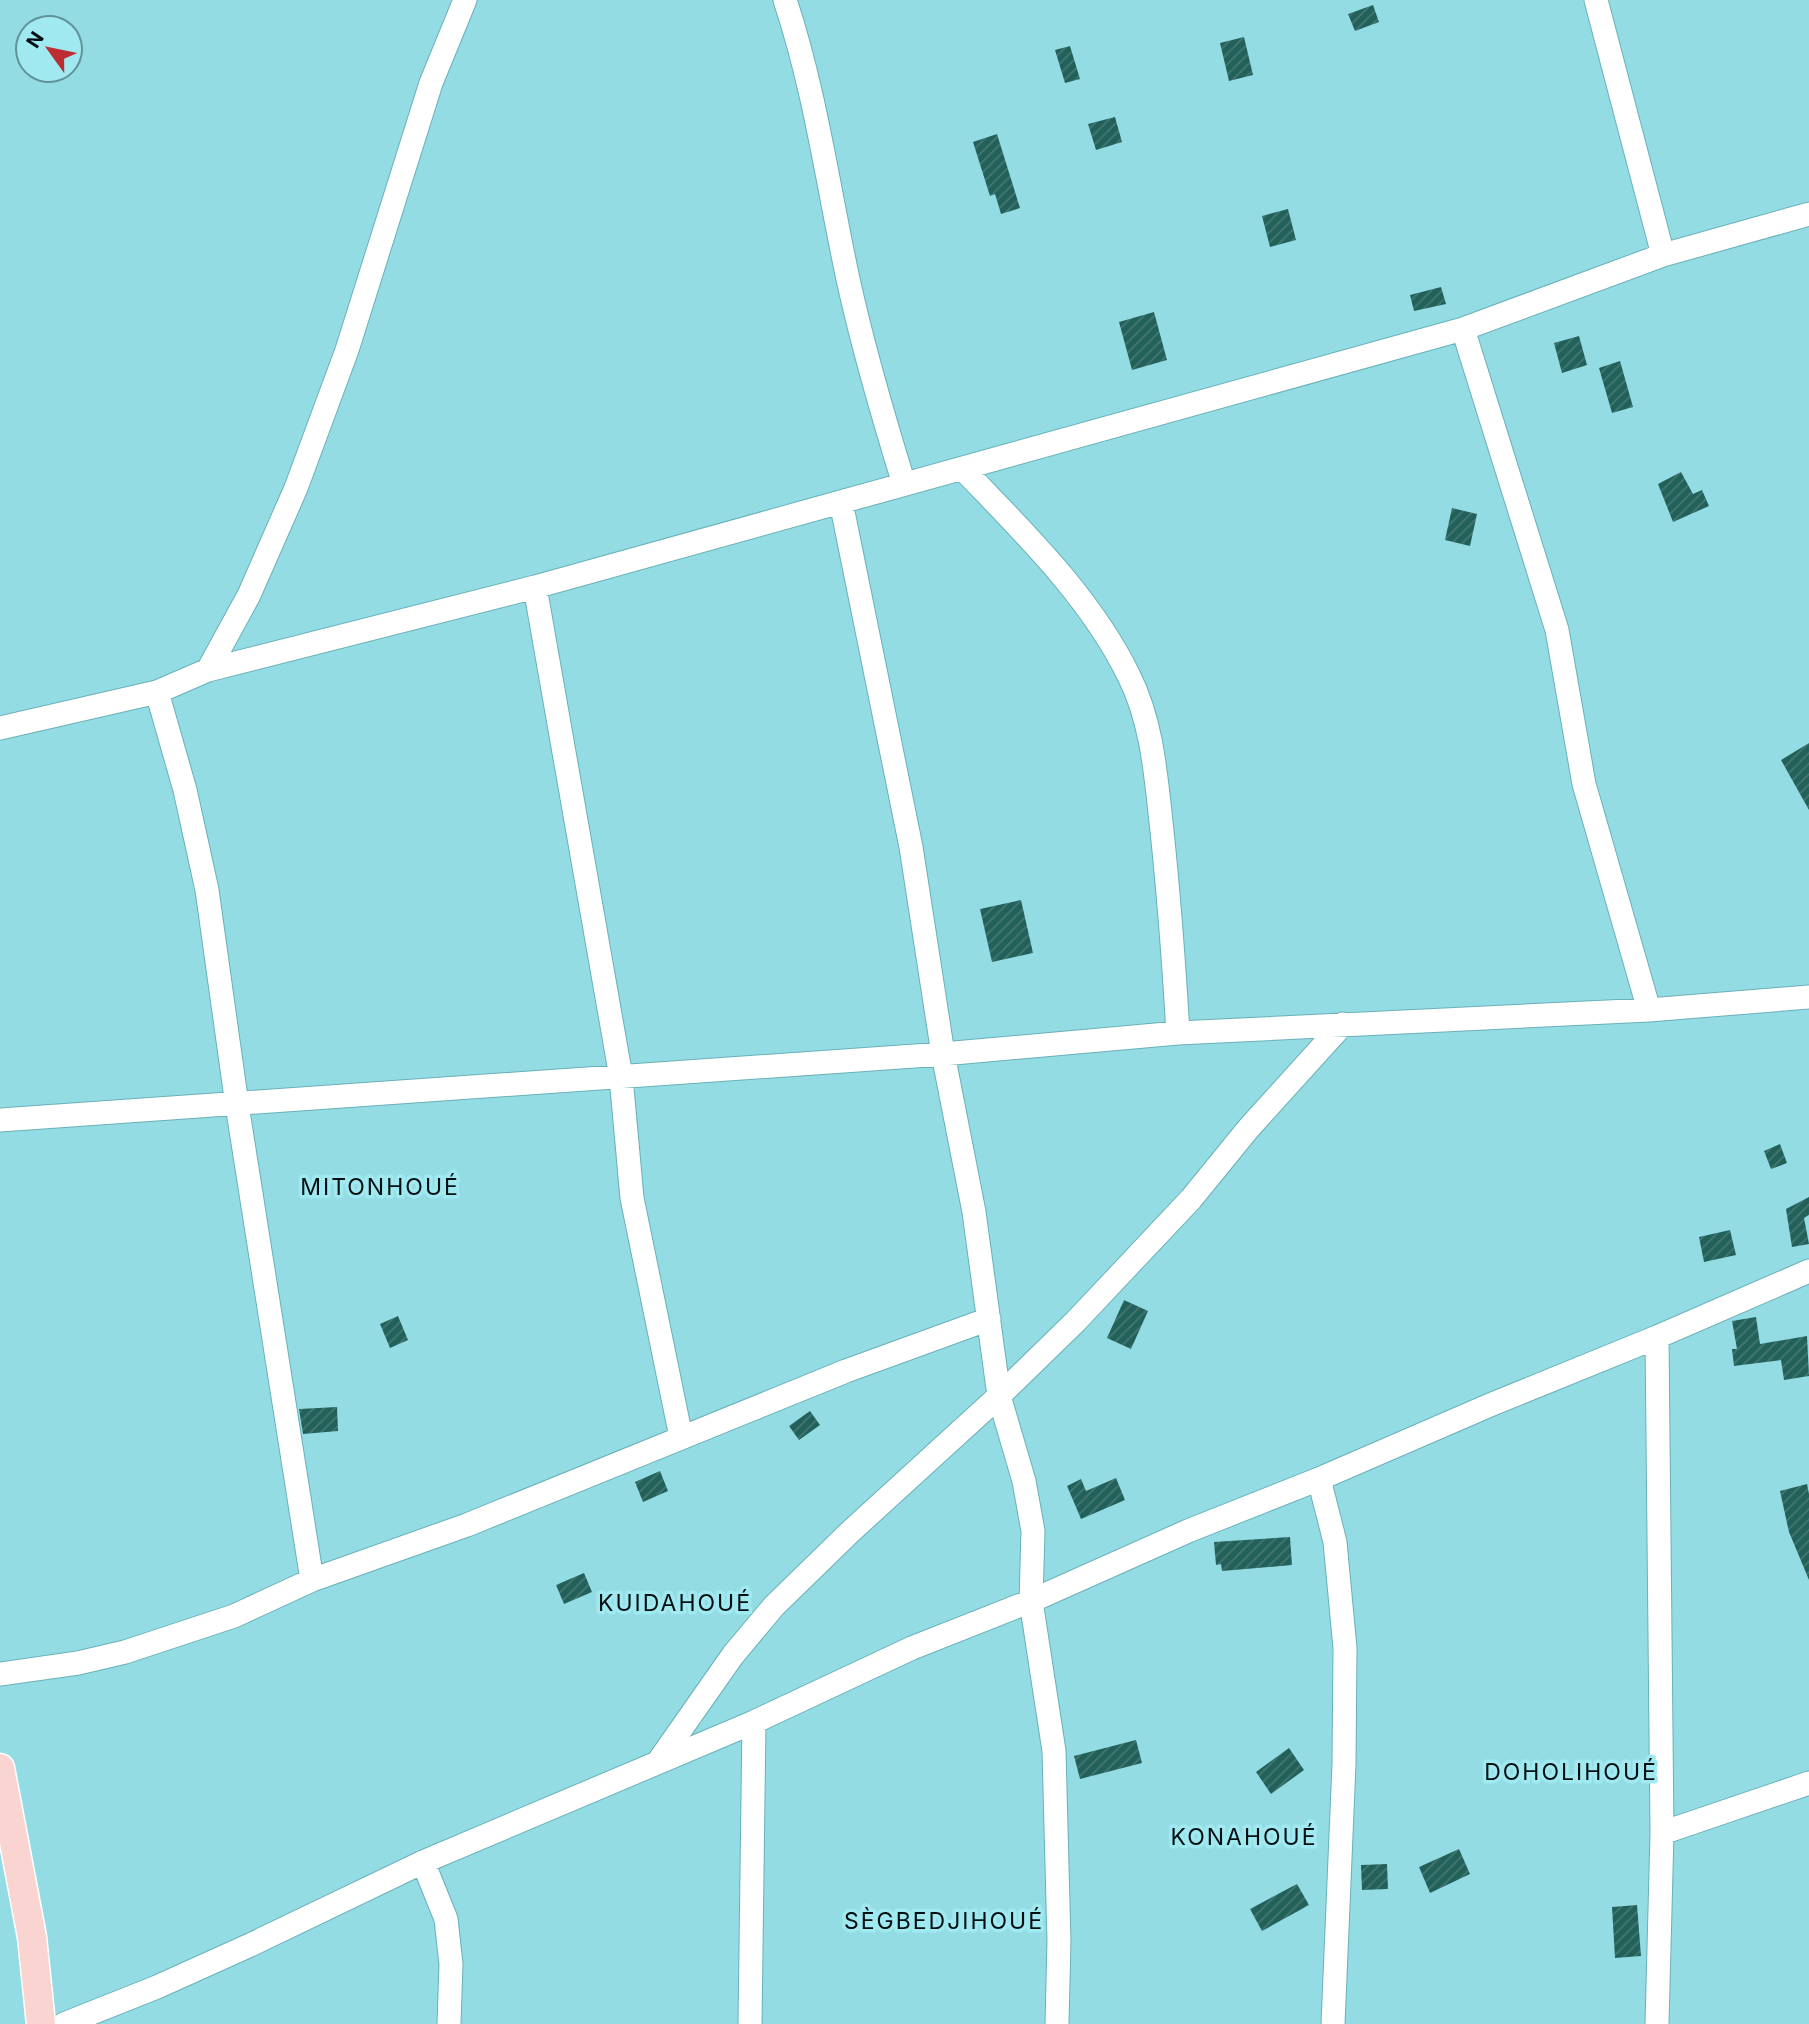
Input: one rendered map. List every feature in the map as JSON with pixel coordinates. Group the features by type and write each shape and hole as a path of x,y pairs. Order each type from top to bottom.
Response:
{"main road":[{"path":"0,1768 32,1937 41,2024"}],"street":[{"path":"208,670 249,595 296,488 347,350 431,83 465,0"},
{"path":"785,0 801,49 855,308 877,395 904,484"},
{"path":"1595,0 1663,255"},
{"path":"0,728 157,692 208,670 535,587 1463,330 1663,255 1809,214"},
{"path":"1463,330 1557,630 1584,784 1649,1010"},
{"path":"963,469 1033,542 1098,622 1130,677 1152,740 1173,952 1178,1033"},
{"path":"841,502 911,847 943,1054 975,1212 999,1396 1024,1481 1032,1531 1031,1601 1054,1751 1059,1941 1057,2024"},
{"path":"535,587 621,1077 632,1198 681,1437"},
{"path":"157,692 185,790 206,890 312,1580"},
{"path":"0,1120 943,1054 1178,1033 1649,1010 1809,997"},
{"path":"658,1762 733,1654 774,1606 1076,1321 1191,1199 1248,1129 1343,1024"},
{"path":"64,2024 226,1956 423,1863 754,1722 912,1648 1031,1601 1188,1531 1319,1479 1809,1271"},
{"path":"0,1674 78,1663 125,1652 234,1616 312,1580 467,1525 846,1370 989,1319"},
{"path":"1657,1337 1662,1833 1657,2024"},
{"path":"1319,1479 1335,1542 1345,1648 1344,1764 1333,2024"},
{"path":"750,2024 754,1722"},
{"path":"1662,1833 1809,1783"},
{"path":"423,1863 446,1919 451,1964 449,2024"}],"building":[{"path":"1373,5 1379,22 1355,31 1348,14"},
{"path":"1244,37 1253,75 1229,81 1220,43"},
{"path":"1070,46 1080,79 1065,83 1055,50"},
{"path":"1115,117 1122,142 1096,150 1088,124"},
{"path":"997,134 1020,208 1001,214 995,194 990,196 973,142"},
{"path":"1288,209 1296,240 1270,247 1262,216"},
{"path":"1441,287 1446,304 1414,311 1410,295"},
{"path":"1154,312 1167,360 1132,370 1119,322"},
{"path":"1579,336 1587,365 1562,373 1554,343"},
{"path":"1620,361 1633,407 1612,413 1599,368"},
{"path":"1681,472 1693,494 1702,490 1709,506 1673,522 1658,484"},
{"path":"1452,508 1477,514 1470,546 1445,540"},
{"path":"1809,743 1809,810 1781,760"},
{"path":"1021,900 1033,953 992,962 980,909"},
{"path":"1780,1144 1787,1163 1771,1169 1764,1151"},
{"path":"1809,1197 1809,1215 1804,1218 1809,1244 1792,1247 1786,1209"},
{"path":"1730,1230 1736,1255 1704,1262 1699,1237"},
{"path":"1124,1300 1148,1311 1131,1349 1107,1338"},
{"path":"398,1316 408,1340 390,1348 380,1324"},
{"path":"1756,1317 1760,1344 1807,1336 1809,1376 1784,1380 1781,1360 1734,1366 1732,1349 1737,1349 1732,1321"},
{"path":"337,1407 338,1431 303,1434 299,1409"},
{"path":"810,1411 820,1425 799,1440 789,1426"},
{"path":"660,1471 668,1491 643,1502 635,1482"},
{"path":"1116,1478 1125,1500 1081,1519 1067,1486 1081,1479 1086,1491"},
{"path":"1807,1484 1809,1580 1789,1532 1780,1491"},
{"path":"1290,1537 1292,1565 1222,1571 1221,1564 1216,1565 1214,1542"},
{"path":"584,1573 592,1592 564,1604 556,1585"},
{"path":"1136,1740 1142,1763 1080,1779 1074,1756"},
{"path":"1289,1748 1304,1770 1271,1794 1256,1772"},
{"path":"1459,1849 1470,1874 1430,1893 1419,1867"},
{"path":"1387,1864 1388,1889 1362,1890 1361,1865"},
{"path":"1297,1884 1309,1905 1262,1931 1250,1909"},
{"path":"1637,1905 1641,1956 1615,1958 1612,1907"}],"district":[{"name":"MITONHOUÉ","path":"380,1187"},
{"name":"KUIDAHOUÉ","path":"675,1603"},
{"name":"DOHOLIHOUÉ","path":"1571,1772"},
{"name":"KONAHOUÉ","path":"1244,1837"},
{"name":"SÈGBEDJIHOUÉ","path":"944,1921"}]}
